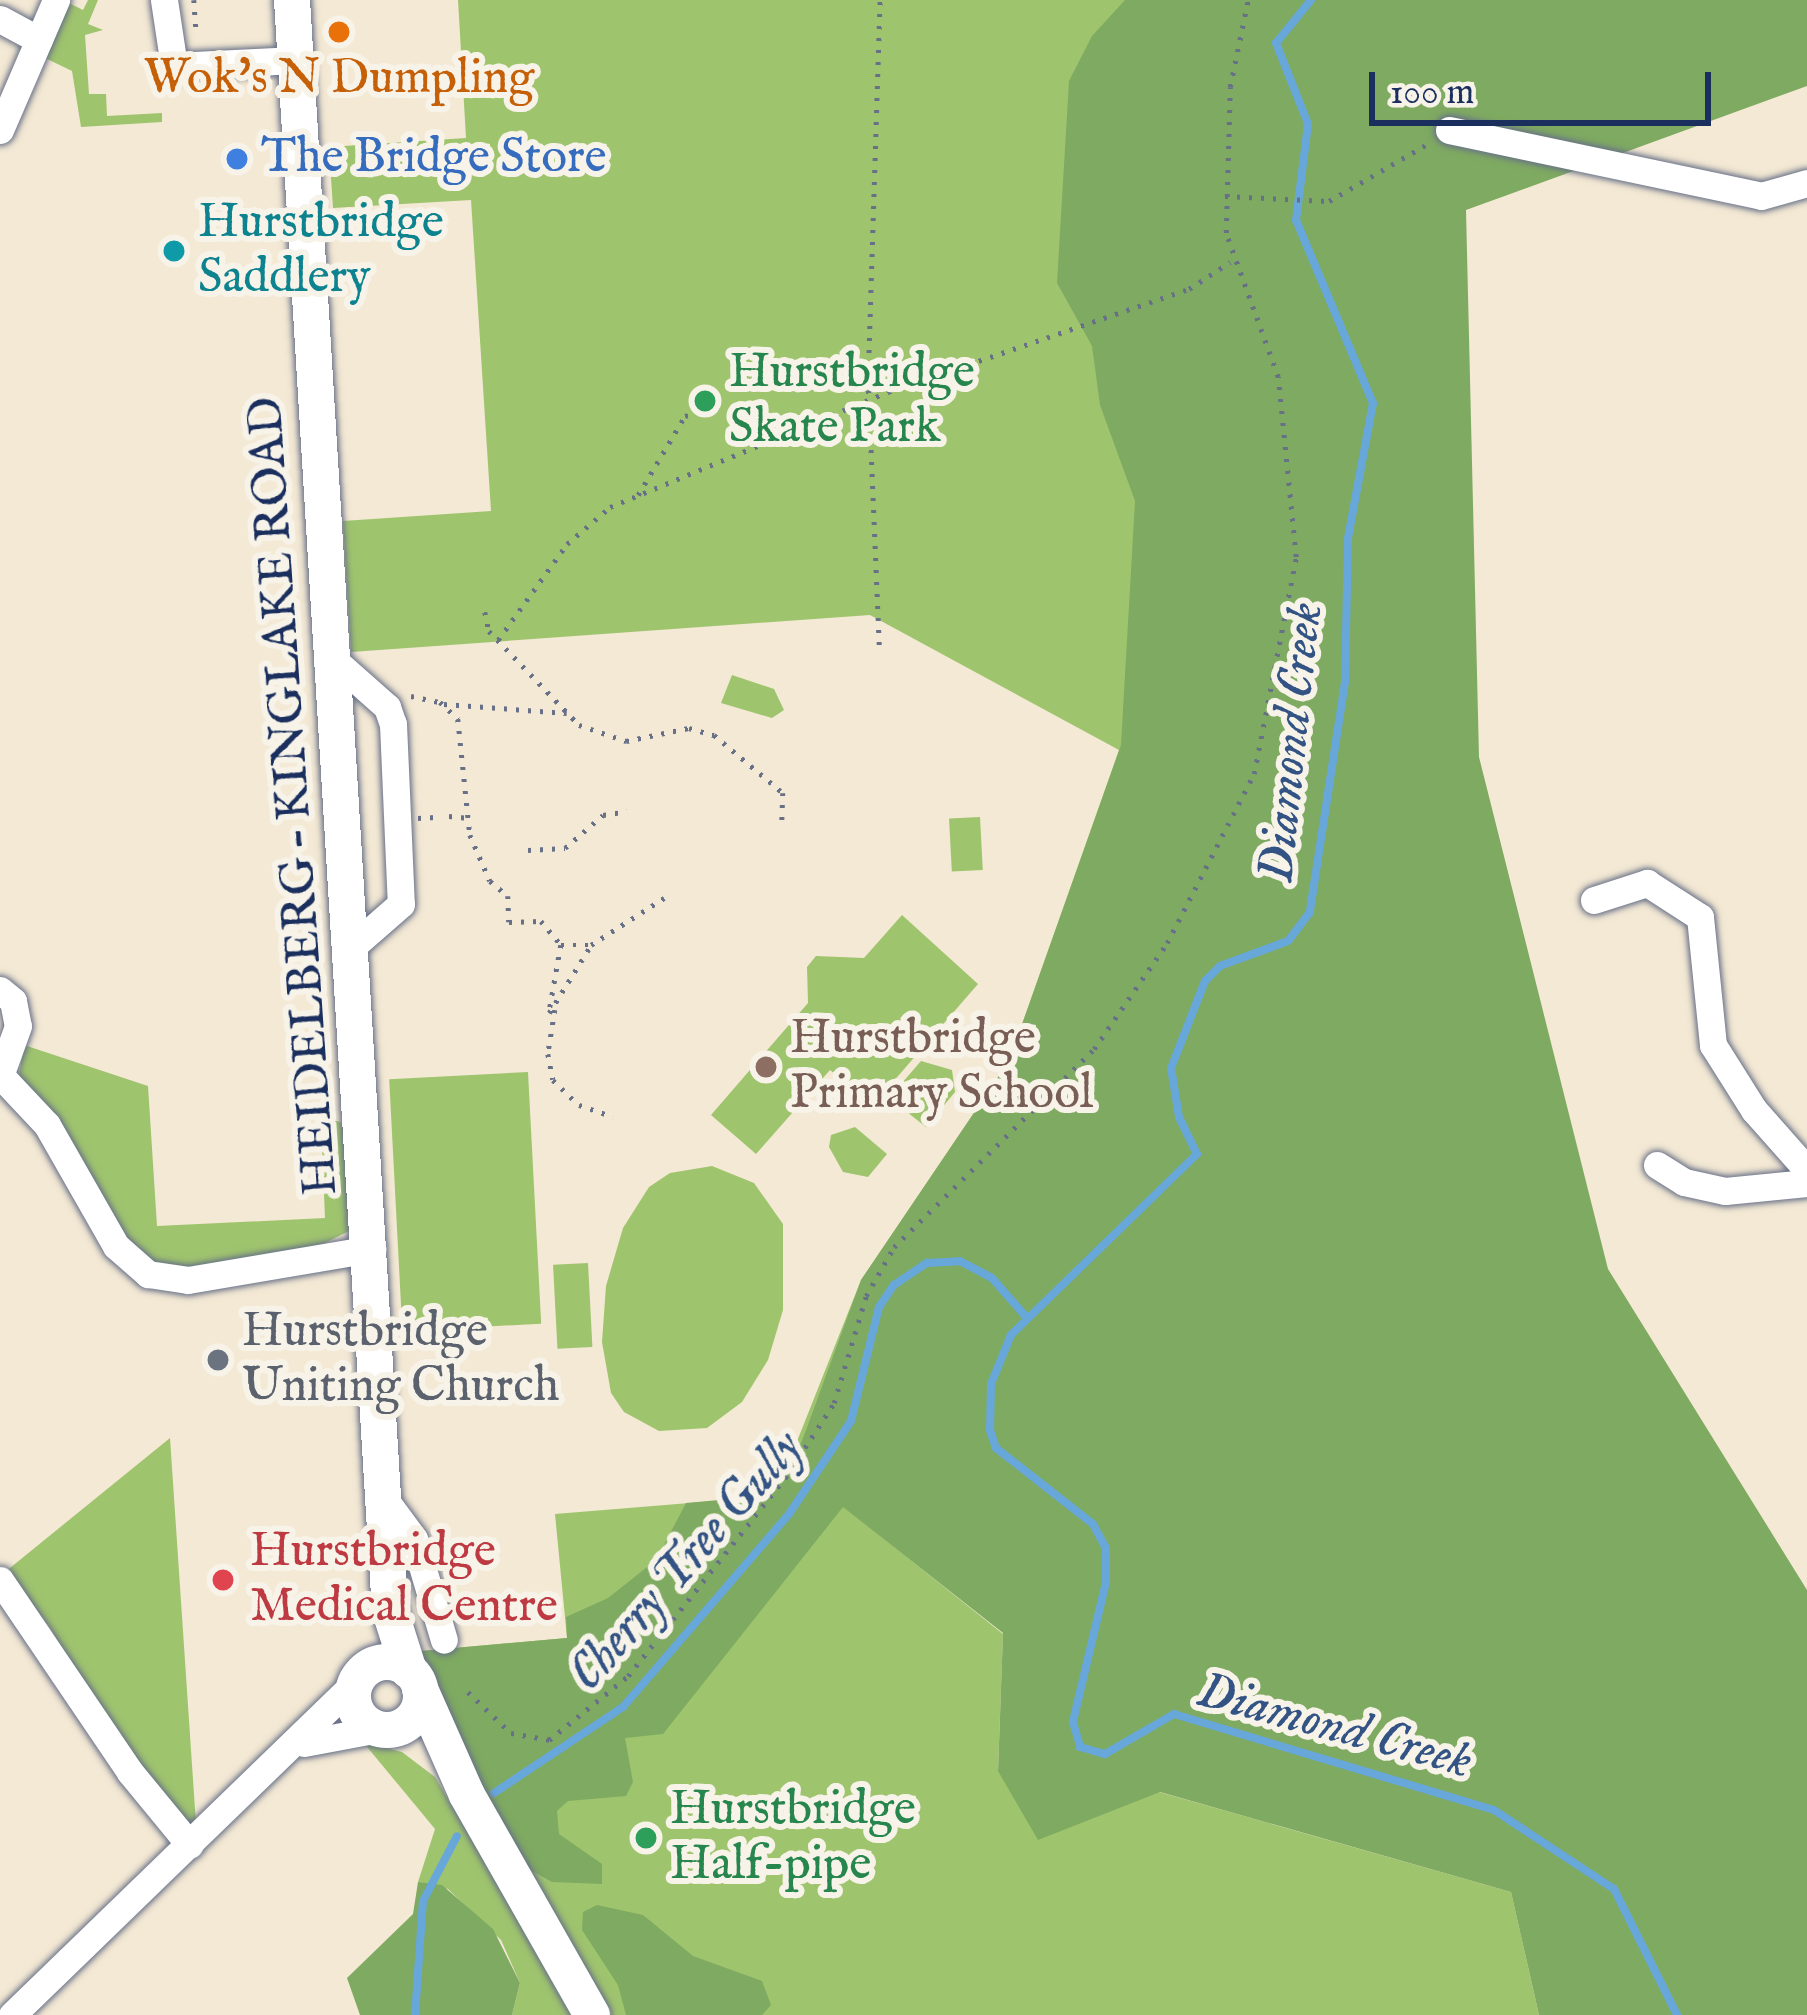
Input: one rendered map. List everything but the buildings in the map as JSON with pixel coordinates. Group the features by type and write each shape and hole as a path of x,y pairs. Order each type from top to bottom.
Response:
{"main road":[{"name":"HEIDELBERG – KINGLAKE ROAD","path":"292,0 395,1637 467,1795 592,2015"},
{"name":"HEIDELBERG – KINGLAKE ROAD","path":"357,1680 390,1585"},
{"path":"382,1662 415,1680 412,1718 381,1729 356,1710 357,1680 382,1662"},
{"name":"HEIDELBERG – KINGLAKE ROAD","path":"381,1729 435,1762 467,1795"}],"street":[{"path":"0,130 56,0"},
{"path":"164,0 174,66 296,60"},
{"path":"0,19 39,40"},
{"path":"1449,130 1761,196 1807,183"},
{"path":"334,660 383,703 393,724 402,900 353,946"},
{"path":"1594,900 1647,883 1700,917 1713,1045 1754,1110 1807,1170"},
{"path":"0,990 18,1017 13,1057 0,1076 40,1114 116,1246 148,1274 188,1280 372,1249"},
{"path":"1657,1165 1684,1182 1725,1190 1807,1183"},
{"path":"389,1505 415,1539 444,1640"},
{"path":"4,1593 130,1772 190,1845"},
{"path":"12,2015 295,1747 357,1680"},
{"path":"295,1747 381,1729"}],"path":[{"path":"879,645 882,573 869,400 880,0"},
{"path":"468,1693 505,1729 540,1740 576,1725 628,1676 785,1478 834,1403 866,1296 894,1247 1094,1049 1210,868 1265,742 1296,557 1278,377 1261,317 1230,262 1225,196 1233,60 1248,0"},
{"path":"1225,196 1314,202 1349,194 1449,130"},
{"path":"497,640 581,527 638,495 869,400 1189,289 1230,262"},
{"path":"638,495 685,416 717,406 788,434"},
{"path":"485,612 497,640 566,713 620,740 689,728 714,735 783,793 782,822"},
{"path":"383,703 414,695 444,704 566,713"},
{"path":"444,704 462,730 469,818 477,854 508,896 509,922 541,921 561,945"},
{"path":"528,850 565,848 603,815 627,811"},
{"path":"449,816 469,818"},
{"path":"613,1117 588,1111 557,1087 548,1054 555,1010 591,945 664,898"},
{"path":"561,945 591,945"},
{"path":"555,1010 548,1011 561,945"}],"green space":[{"path":"88,0 98,0 88,24 103,30 85,35 89,94 106,94 107,116 162,113 162,122 81,127 72,71 43,57 67,2 83,10"},
{"path":"458,0 1311,0 1355,346 844,1507 1003,1634 998,1770 1159,1792 1511,1892 1539,2015 609,2015 410,1652 567,1638 555,1514 763,1497 786,1469 861,1280 1009,1061 1119,750 870,615 351,652 343,521 491,511 471,200 333,208 329,147 466,138"},
{"path":"1125,0 1807,0 1807,86 1466,210 1479,757 1608,1269 1807,1590 1807,2015 1539,2015 1511,1892 1160,1792 1038,1840 998,1771 1003,1633 843,1507 663,1734 625,1738 633,1782 626,1796 568,1801 557,1811 559,1834 602,1864 602,1884 552,1882 527,1868 410,1652 567,1638 566,1617 608,1598 656,1560 686,1503 763,1496 802,1441 861,1280 1009,1061 1121,745 1135,501 1100,405 1092,346 1057,283 1069,81 1092,36"},
{"path":"732,675 774,689 784,710 772,718 721,703"},
{"path":"980,817 983,870 952,872 949,819"},
{"path":"902,915 978,984 872,1106 830,1070 756,1154 711,1115 808,1003 807,967 816,956 864,958"},
{"path":"24,1045 148,1086 157,1226 325,1218 321,1122 337,1121 344,1124 351,1230 311,1250 198,1268 170,1269 135,1252 19,1076"},
{"path":"921,1061 952,1070 955,1092 926,1127 889,1098"},
{"path":"528,1072 541,1324 402,1331 389,1079"},
{"path":"855,1127 887,1154 868,1177 843,1172 829,1147 831,1135"},
{"path":"712,1166 754,1183 783,1224 783,1310 768,1360 742,1402 707,1428 659,1431 624,1412 611,1393 602,1342 606,1286 623,1228 649,1187 670,1173"},
{"path":"588,1263 592,1347 557,1349 553,1265"},
{"path":"170,1438 196,1824 190,1826 114,1735 49,1626 5,1572"},
{"path":"363,1742 402,1752 435,1777 575,2015 512,2015 520,1983 501,1940 448,1889 418,1882 435,1829"},
{"path":"418,1882 442,1885 493,1929 520,1983 512,2015 360,2015 347,1978 413,1914"},
{"path":"597,1905 643,1915 693,1956 762,1981 771,2005 762,2015 626,2015 618,1985 582,1930 583,1912"}],"waterway":[{"name":"Diamond Creek","path":"1311,0 1276,43 1308,124 1296,220 1373,403 1348,538 1345,682 1310,912 1288,941 1220,966 1205,981 1171,1068 1179,1117 1197,1154 1011,1335 991,1384 990,1430 996,1448 1093,1524 1106,1548 1106,1582 1073,1722 1080,1747 1105,1754 1174,1714 1494,1810 1614,1889 1677,2015"},
{"name":"Cherry Tree Gully","path":"494,1793 623,1707 789,1514 851,1421 879,1307 894,1285 927,1263 960,1261 992,1278 1027,1318"},
{"name":"Cherry Tree Gully","path":"415,2015 423,1901 457,1836"}],"place":[{"name":"Wok's N Dumpling","path":"339,32"},
{"name":"The Bridge Store","path":"237,159"},
{"name":"Hurstbridge Saddlery","path":"174,251"},
{"name":"Hurstbridge Skate Park","path":"705,401"},
{"name":"Hurstbridge Primary School","path":"766,1067"},
{"name":"Hurstbridge Uniting Church","path":"218,1360"},
{"name":"Hurstbridge Medical Centre","path":"223,1580"},
{"name":"Hurstbridge Half-pipe","path":"646,1838"}]}
